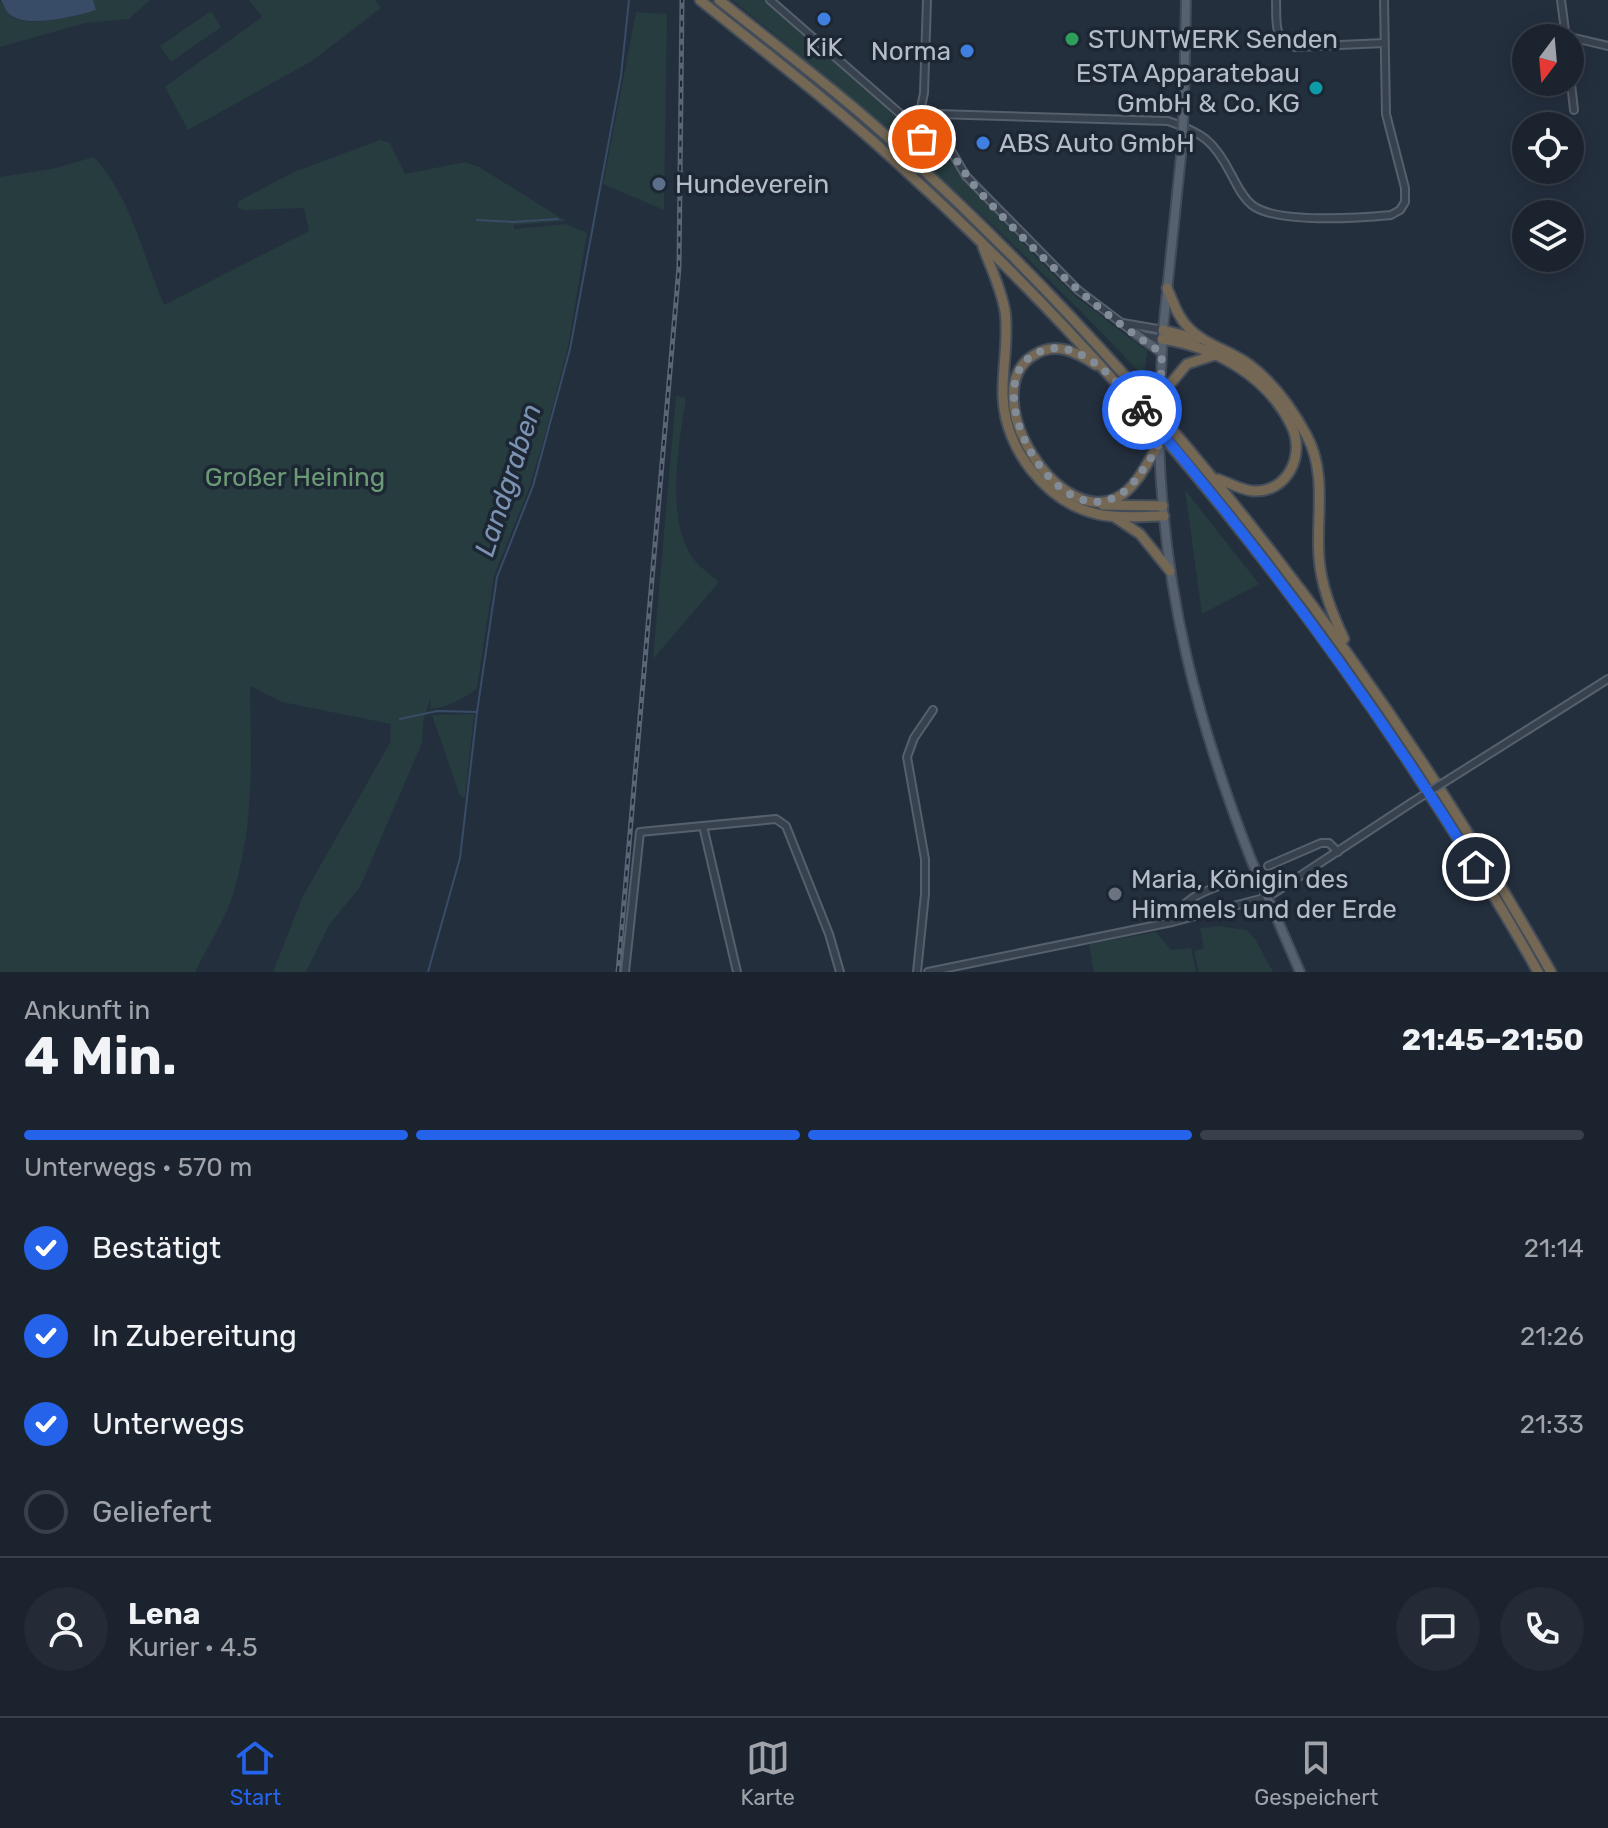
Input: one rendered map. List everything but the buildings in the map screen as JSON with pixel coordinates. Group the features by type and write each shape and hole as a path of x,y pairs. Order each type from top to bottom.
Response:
{"highway":[{"path":"700,0 845,117 980,240 1110,374 1186,461 1348,671 1447,820 1538,972"},
{"path":"719,0 872,124 982,226 1118,365 1215,477 1350,653 1438,787 1551,972"},
{"path":"980,240 1002,295 1006,338 1003,398 1010,432 1019,451 1042,482 1066,502 1083,510 1113,516 1164,511"},
{"path":"1167,288 1187,326 1270,395 1292,427 1297,450 1290,473 1270,489 1247,490 1215,477"},
{"path":"1163,334 1248,363 1281,393 1310,441 1320,486 1319,555 1322,583 1350,653"},
{"path":"1110,374 1077,352 1051,348 1032,355 1014,384 1016,420 1034,457 1064,488 1095,503 1164,511"},
{"path":"1163,389 1187,364 1213,350"},
{"path":"1095,503 1120,496 1128,490 1159,443"},
{"path":"1113,516 1140,534 1170,571"}],"main road":[{"path":"1186,0 1182,146 1163,334 1159,443 1170,571 1192,687 1216,769 1300,972"},
{"path":"1136,334 1162,353"}],"street":[{"path":"770,0 912,124 918,137 932,139 951,152"},
{"path":"912,124 924,93 927,0"},
{"path":"1276,0 1278,35 1281,41 1296,47 1384,43"},
{"path":"901,115 934,112 952,116 1165,120 1199,132 1208,139 1221,154 1246,199 1261,211 1283,217 1391,215 1400,210 1405,202 1405,188 1386,114 1384,0"},
{"path":"1561,0 1564,24"},
{"path":"1584,41 1608,46"},
{"path":"924,93 951,152 983,196 1068,280 1118,322 1136,334 1163,334"},
{"path":"1572,96 1574,110"},
{"path":"932,139 952,116"},
{"path":"1118,322 1163,334"},
{"path":"928,972 1172,922 1268,897 1608,679"},
{"path":"917,972 925,894 925,859 907,757 914,738 933,710"},
{"path":"625,972 640,832 776,819 784,823 829,934 840,972"},
{"path":"703,826 737,972"},
{"path":"1268,866 1321,843 1329,843 1338,852"},
{"path":"1172,922 1181,905 1189,899 1239,878"}],"green space":[{"path":"0,0 11,16 19,20 40,21 95,10 93,0 150,0 129,19 85,23 0,47"},
{"path":"249,0 375,0 381,8 312,61 188,130 165,87 262,17"},
{"path":"732,0 768,0 902,118 913,137 928,140 950,154 961,174 1075,296 1147,351 1144,377 1046,277 945,181"},
{"path":"211,11 221,27 171,62 160,46"},
{"path":"636,12 667,14 664,210 603,184"},
{"name":"Großer Heining","path":"380,140 390,143 405,174 465,162 479,167 566,221 514,225 514,229 566,224 587,233 568,347 548,425 530,486 494,576 477,688 455,702 430,709 431,697 423,722 422,743 360,887 329,925 306,972 273,972 303,896 390,743 391,724 282,702 250,686 250,791 240,868 230,904 195,972 0,972 0,177 52,169 94,157 107,173 127,209 164,305 309,231 304,208 244,210 237,207 239,201 294,172"},
{"path":"676,396 686,398 676,482 680,526 685,545 695,561 719,582 653,659"},
{"path":"1185,490 1259,584 1202,614"},
{"path":"474,714 465,798 460,796 432,715"},
{"path":"1219,926 1247,930 1273,972 1199,972 1194,951 1204,948 1200,928"},
{"path":"1156,932 1171,950 1191,948 1196,972 1094,972 1089,944"}],"water":[{"path":"1,0 93,0 96,10 53,20 30,21 10,15"}],"waterway":[{"name":"Landgraben","path":"428,972 460,858 497,577 533,486 570,349 621,76 629,0"},
{"path":"477,220 513,222 558,219"},
{"path":"400,719 437,711 477,712"}],"tunnel":[{"path":"1239,878 1268,866"}],"railway":[{"path":"618,972 679,267 682,0"}],"way so far":[{"path":"922,139 932,139 951,152 983,196 1038,252 1078,290 1162,353 1159,443 1128,490 1110,500 1086,501 1053,480 1042,468 1020,431 1014,407 1017,375 1032,355 1051,348 1077,352 1110,374 1142,410"}],"place":[{"name":"KiK","path":"824,19"},
{"name":"STUNTWERK Senden","path":"1072,39"},
{"name":"Norma","path":"967,51"},
{"name":"ESTA Apparatebau GmbH & Co. KG","path":"1316,88"},
{"name":"ABS Auto GmbH","path":"983,143"},
{"name":"Hundeverein","path":"659,184"},
{"name":"Maria, Königin des Himmels und der Erde","path":"1115,894"}],"route":[{"path":"1142,410 1224,509 1348,671 1476,867"}]}
